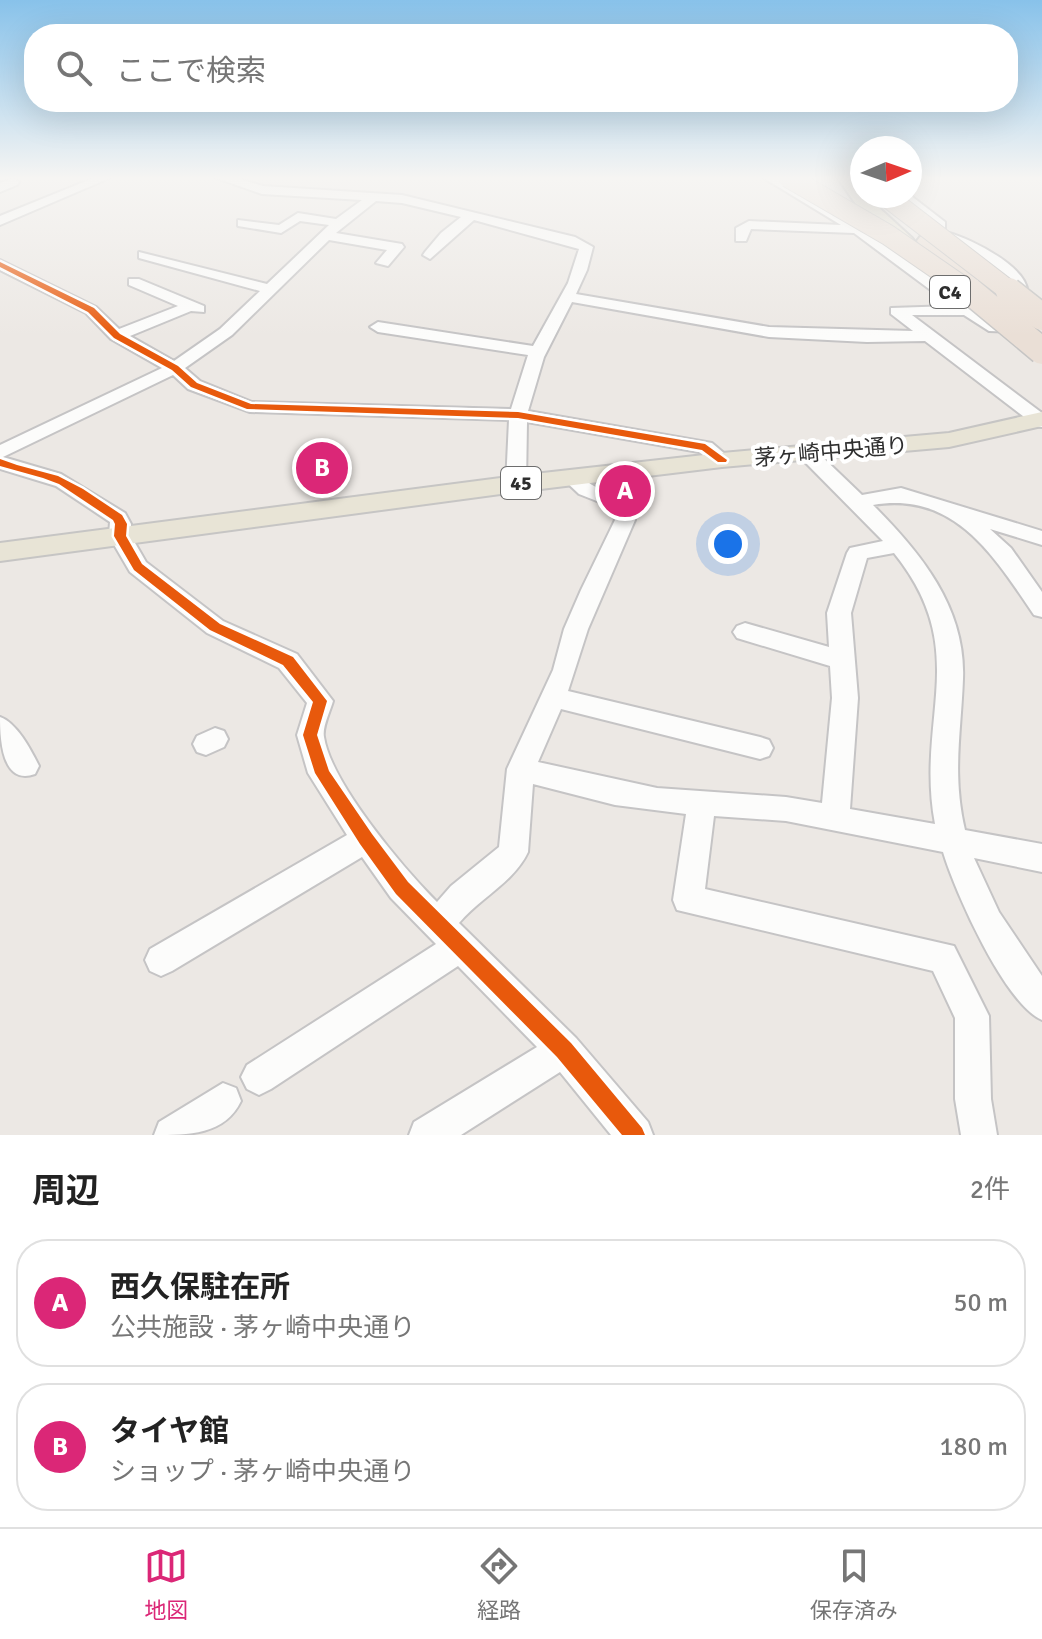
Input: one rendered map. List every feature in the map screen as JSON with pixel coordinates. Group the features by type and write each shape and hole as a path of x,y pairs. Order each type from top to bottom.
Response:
{"highway":[{"name":"C4","path":"861,230 952,294 1042,373"},
{"path":"873,230 928,252"},
{"name":"C4","path":"882,230 915,251 1042,349"},
{"path":"896,230 1018,309"},
{"name":"C4","path":"899,230 1042,333"},
{"name":"C4","path":"928,230 1042,317"}],"main road":[{"path":"898,230 928,252"},
{"path":"911,230 928,252"},
{"path":"1018,309 1042,349"},
{"path":"1018,309 1042,333"},
{"name":"茅ヶ崎中央通り","path":"0,552 516,484 722,460 949,440 1041,420"}],"street":[{"path":"0,452 175,368 226,332 333,230"},
{"path":"430,255 454,230"},
{"path":"516,484 514,463 518,415 538,352 567,297 586,247 529,230"},
{"path":"741,238 743,230"},
{"path":"947,230 928,252 970,310 992,327 1018,309 1042,310"},
{"path":"327,236 397,247 383,263"},
{"path":"144,255 269,289"},
{"path":"973,257 1018,309"},
{"path":"0,264 91,310 117,336 175,368 194,385 250,407 272,410 399,409 518,415 705,447 722,460"},
{"path":"117,336 194,309 134,282"},
{"path":"567,297 769,332 867,337 927,336"},
{"path":"970,310 896,311 1041,420"},
{"path":"378,327 538,352"},
{"path":"807,453 897,545 932,592 951,648 953,681 942,764 944,802 973,891 994,931 1042,1003"},
{"path":"0,462 18,470 51,477 84,494 118,518 120,536 138,567 215,627 288,661 320,701 310,735 322,773 366,839 402,888 564,1050 635,1135"},
{"path":"259,1077 450,935 462,896 502,865 513,852 521,769 553,697 586,603 626,514 621,503 585,490 572,478"},
{"path":"856,502 901,494 1042,538"},
{"path":"959,511 1003,553 1042,609"},
{"path":"835,818 845,698 839,613 858,553 897,545"},
{"path":"745,631 841,660"},
{"path":"553,697 760,748"},
{"path":"0,728 25,766"},
{"path":"521,769 615,793 657,800 750,804 1042,858"},
{"path":"702,802 688,900 943,957 972,1016 973,1099 979,1135"},
{"path":"161,960 366,839"},
{"path":"427,1135 564,1050"},
{"path":"172,1135 223,1101"}],"cycle path":[{"path":"0,264 91,310 117,336 175,368 194,385 250,407 518,415 705,447 722,460"},
{"path":"0,462 54,478 95,501 118,518 120,536 138,567 215,627 288,661 320,701 310,735 322,773 366,839 402,888 564,1050 635,1135"}],"place":[{"name":"タイヤ館","path":"322,468"},
{"name":"西久保駐在所","path":"625,491"}]}
